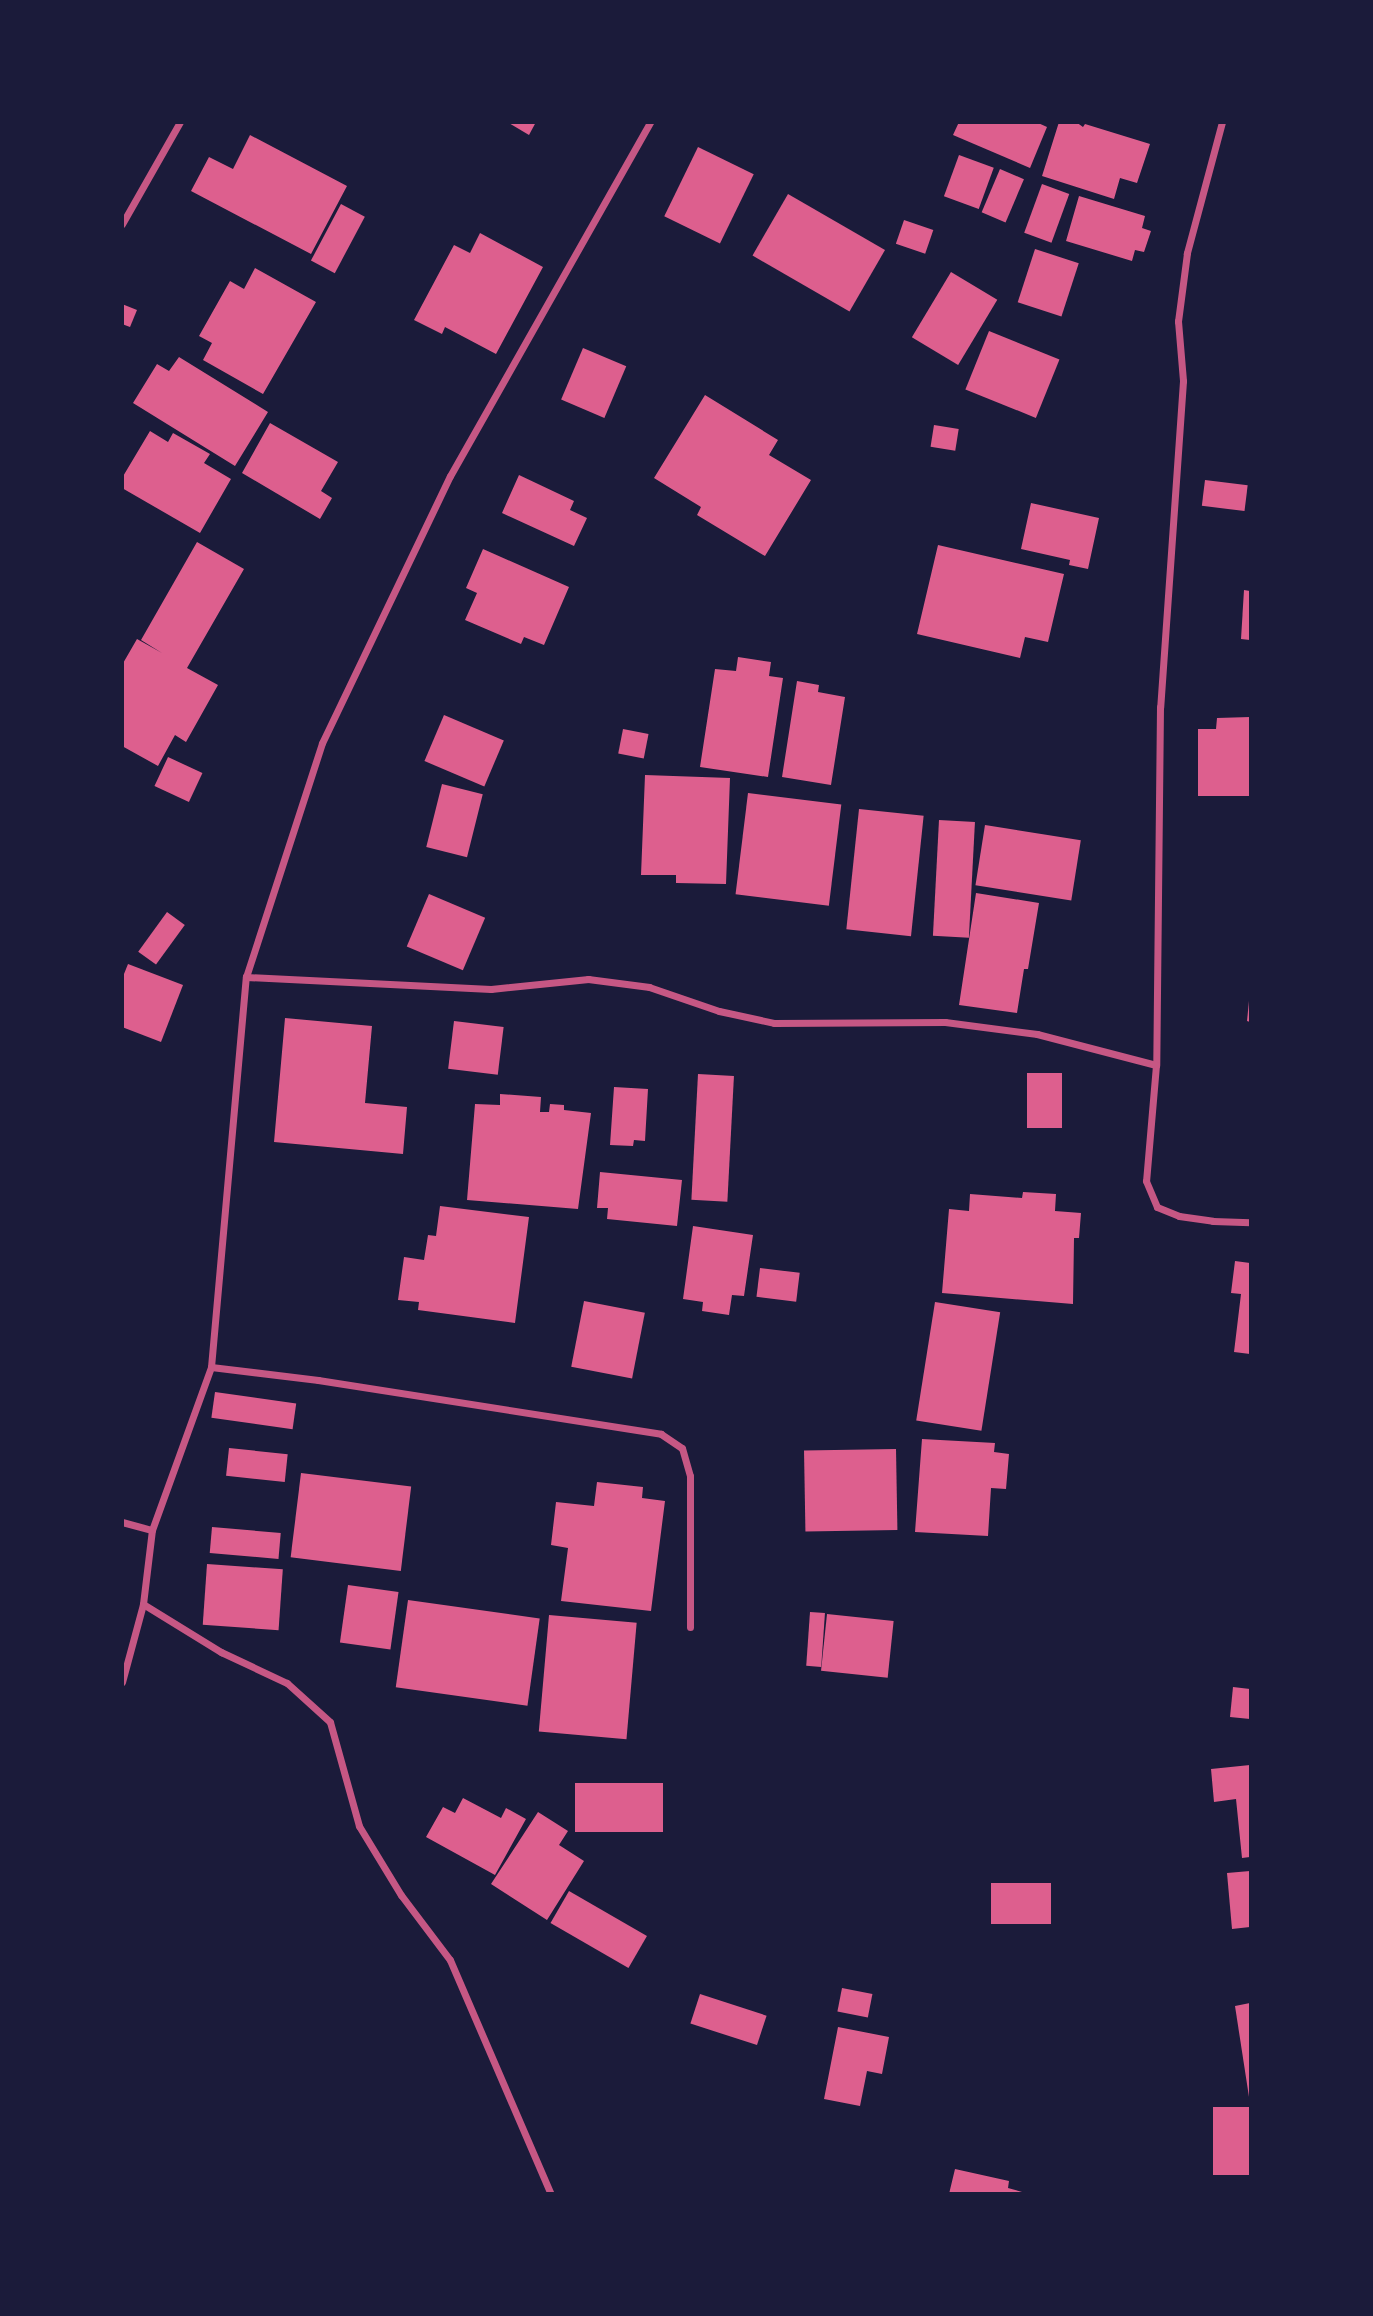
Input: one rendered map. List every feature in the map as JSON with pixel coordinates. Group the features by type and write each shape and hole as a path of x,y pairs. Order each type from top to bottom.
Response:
{"street":[{"path":"122,224 180,122"},
{"path":"122,1682 143,1604 152,1530 211,1367 246,977 327,731 450,476 650,122"},
{"path":"1222,122 1187,253 1178,321 1183,381 1160,707 1156,1065 1146,1181 1157,1207 1179,1216 1213,1221 1251,1222"},
{"path":"246,977 491,989 588,979 649,987 719,1011 774,1023 945,1023 1037,1034 1156,1065"},
{"path":"211,1367 318,1380 661,1434 682,1448 690,1476 690,1627"},
{"path":"122,1522 152,1530"},
{"path":"143,1604 221,1653 287,1683 330,1722 359,1826 401,1895 450,1960 551,2193"}],"building":[{"path":"507,122 536,122 529,135"},
{"path":"959,122 1036,122 1047,127 1030,168 953,135"},
{"path":"1059,122 1076,122 1083,127 1085,124 1150,144 1137,183 1120,178 1114,199 1042,176"},
{"path":"250,135 347,186 311,254 191,191 209,157 233,169"},
{"path":"698,147 754,174 720,243 664,216"},
{"path":"959,155 994,168 979,209 944,196"},
{"path":"1000,169 1024,179 1006,222 982,212"},
{"path":"1042,184 1069,194 1051,243 1024,233"},
{"path":"788,194 885,250 849,311 752,255"},
{"path":"1079,196 1145,216 1142,228 1151,231 1144,252 1135,250 1132,261 1066,241"},
{"path":"341,204 365,217 335,273 311,261"},
{"path":"904,220 933,230 925,254 896,244"},
{"path":"480,233 543,267 496,354 445,327 442,334 414,320 454,245 470,253"},
{"path":"1035,249 1079,263 1061,316 1018,302"},
{"path":"255,268 316,302 263,394 203,360 212,343 199,336 230,281 244,289"},
{"path":"951,272 997,300 958,365 912,337"},
{"path":"122,304 137,310 130,327 122,324"},
{"path":"989,331 1059,359 1036,418 965,389"},
{"path":"583,348 626,366 604,418 561,400"},
{"path":"179,357 268,412 235,466 133,403 157,364 169,371"},
{"path":"705,395 778,440 769,455 811,480 765,556 697,515 701,507 654,478"},
{"path":"270,423 338,462 321,491 332,498 320,519 242,473"},
{"path":"934,425 959,429 955,451 931,447"},
{"path":"150,431 168,442 173,433 210,454 204,463 231,479 200,533 122,488 122,478"},
{"path":"519,475 574,501 570,510 587,518 574,546 502,513"},
{"path":"1205,480 1248,485 1245,511 1202,506"},
{"path":"1031,503 1099,518 1088,569 1069,565 1070,560 1021,549"},
{"path":"197,542 244,569 187,668 218,685 186,742 175,735 158,766 122,746 122,665 137,639 162,653 141,640"},
{"path":"938,545 1064,574 1048,642 1025,637 1020,658 917,634"},
{"path":"483,549 569,587 544,645 524,637 521,644 465,620 477,593 466,588"},
{"path":"1244,590 1250,591 1250,640 1241,639"},
{"path":"738,657 771,662 769,676 783,678 768,777 700,767 715,669 736,671"},
{"path":"797,681 819,685 818,692 845,697 831,785 782,777"},
{"path":"444,715 504,740 484,786 424,761"},
{"path":"1250,717 1250,796 1198,796 1198,729 1216,729 1217,718"},
{"path":"623,729 649,734 644,759 618,754"},
{"path":"168,757 202,773 189,802 154,786"},
{"path":"645,775 730,778 726,884 676,883 676,875 641,875"},
{"path":"442,784 483,794 467,857 426,847"},
{"path":"748,793 841,804 829,906 736,894"},
{"path":"859,809 924,816 911,936 846,929"},
{"path":"939,820 975,822 969,938 933,936"},
{"path":"985,825 1081,840 1071,900 975,885"},
{"path":"976,893 1039,903 1028,969 1024,969 1017,1013 959,1005"},
{"path":"429,894 485,918 463,970 407,946"},
{"path":"167,912 185,925 156,965 138,952"},
{"path":"128,964 183,985 161,1042 122,1027 122,979"},
{"path":"1250,1001 1250,1022 1247,1021"},
{"path":"285,1018 372,1026 365,1103 407,1107 403,1154 274,1142"},
{"path":"454,1021 504,1027 498,1075 448,1069"},
{"path":"1027,1073 1062,1073 1062,1128 1027,1128"},
{"path":"698,1074 734,1076 727,1202 691,1200"},
{"path":"614,1087 648,1089 645,1141 634,1140 633,1146 610,1145"},
{"path":"500,1094 541,1097 540,1112 549,1112 550,1104 564,1105 564,1110 591,1113 578,1209 467,1200 475,1104 500,1105"},
{"path":"600,1172 682,1180 677,1226 607,1219 608,1208 597,1208"},
{"path":"1023,1192 1056,1194 1055,1211 1081,1213 1079,1238 1074,1238 1073,1304 942,1293 949,1209 969,1211 970,1194 1022,1198"},
{"path":"440,1206 529,1217 515,1323 418,1310 419,1302 398,1300 404,1257 424,1260 428,1235 436,1236"},
{"path":"693,1226 753,1235 744,1296 732,1295 729,1315 702,1311 703,1302 683,1299"},
{"path":"1235,1261 1250,1263 1250,1354 1234,1352 1241,1294 1231,1293"},
{"path":"760,1268 800,1273 796,1302 756,1297"},
{"path":"584,1301 645,1313 632,1379 571,1367"},
{"path":"935,1302 1000,1312 981,1431 916,1421"},
{"path":"215,1392 296,1403 293,1429 211,1418"},
{"path":"922,1439 995,1443 994,1452 1009,1454 1006,1489 991,1488 988,1536 915,1532"},
{"path":"229,1448 288,1454 285,1482 226,1476"},
{"path":"896,1449 897,1530 805,1532 804,1451"},
{"path":"301,1473 411,1487 401,1571 291,1557"},
{"path":"597,1482 643,1487 642,1498 665,1501 651,1611 561,1601 568,1548 551,1545 556,1502 594,1506"},
{"path":"212,1527 281,1533 278,1559 210,1553"},
{"path":"207,1564 283,1569 279,1630 203,1625"},
{"path":"348,1585 399,1592 390,1650 340,1642"},
{"path":"408,1600 540,1619 527,1706 396,1687"},
{"path":"810,1612 825,1613 821,1667 806,1666"},
{"path":"827,1614 894,1621 888,1678 821,1671"},
{"path":"549,1615 637,1623 626,1739 539,1732"},
{"path":"1233,1687 1250,1689 1250,1719 1230,1717"},
{"path":"1250,1765 1250,1857 1242,1858 1236,1799 1214,1802 1211,1769"},
{"path":"575,1783 663,1783 663,1832 575,1832"},
{"path":"463,1798 501,1818 506,1808 526,1819 495,1875 426,1837 443,1807 455,1813"},
{"path":"538,1812 568,1831 559,1845 584,1861 547,1920 491,1884"},
{"path":"1250,1871 1250,1927 1232,1929 1227,1873"},
{"path":"991,1883 1051,1883 1051,1924 991,1924"},
{"path":"569,1891 647,1936 628,1968 550,1923"},
{"path":"842,1988 872,1994 868,2017 837,2012"},
{"path":"700,1994 767,2016 757,2045 690,2023"},
{"path":"1250,2003 1250,2097 1249,2097 1235,2006"},
{"path":"838,2027 889,2037 882,2074 867,2071 860,2106 824,2099"},
{"path":"1213,2107 1250,2107 1250,2175 1213,2175"},
{"path":"955,2169 1009,2181 1008,2188 1029,2194 949,2194"}]}
